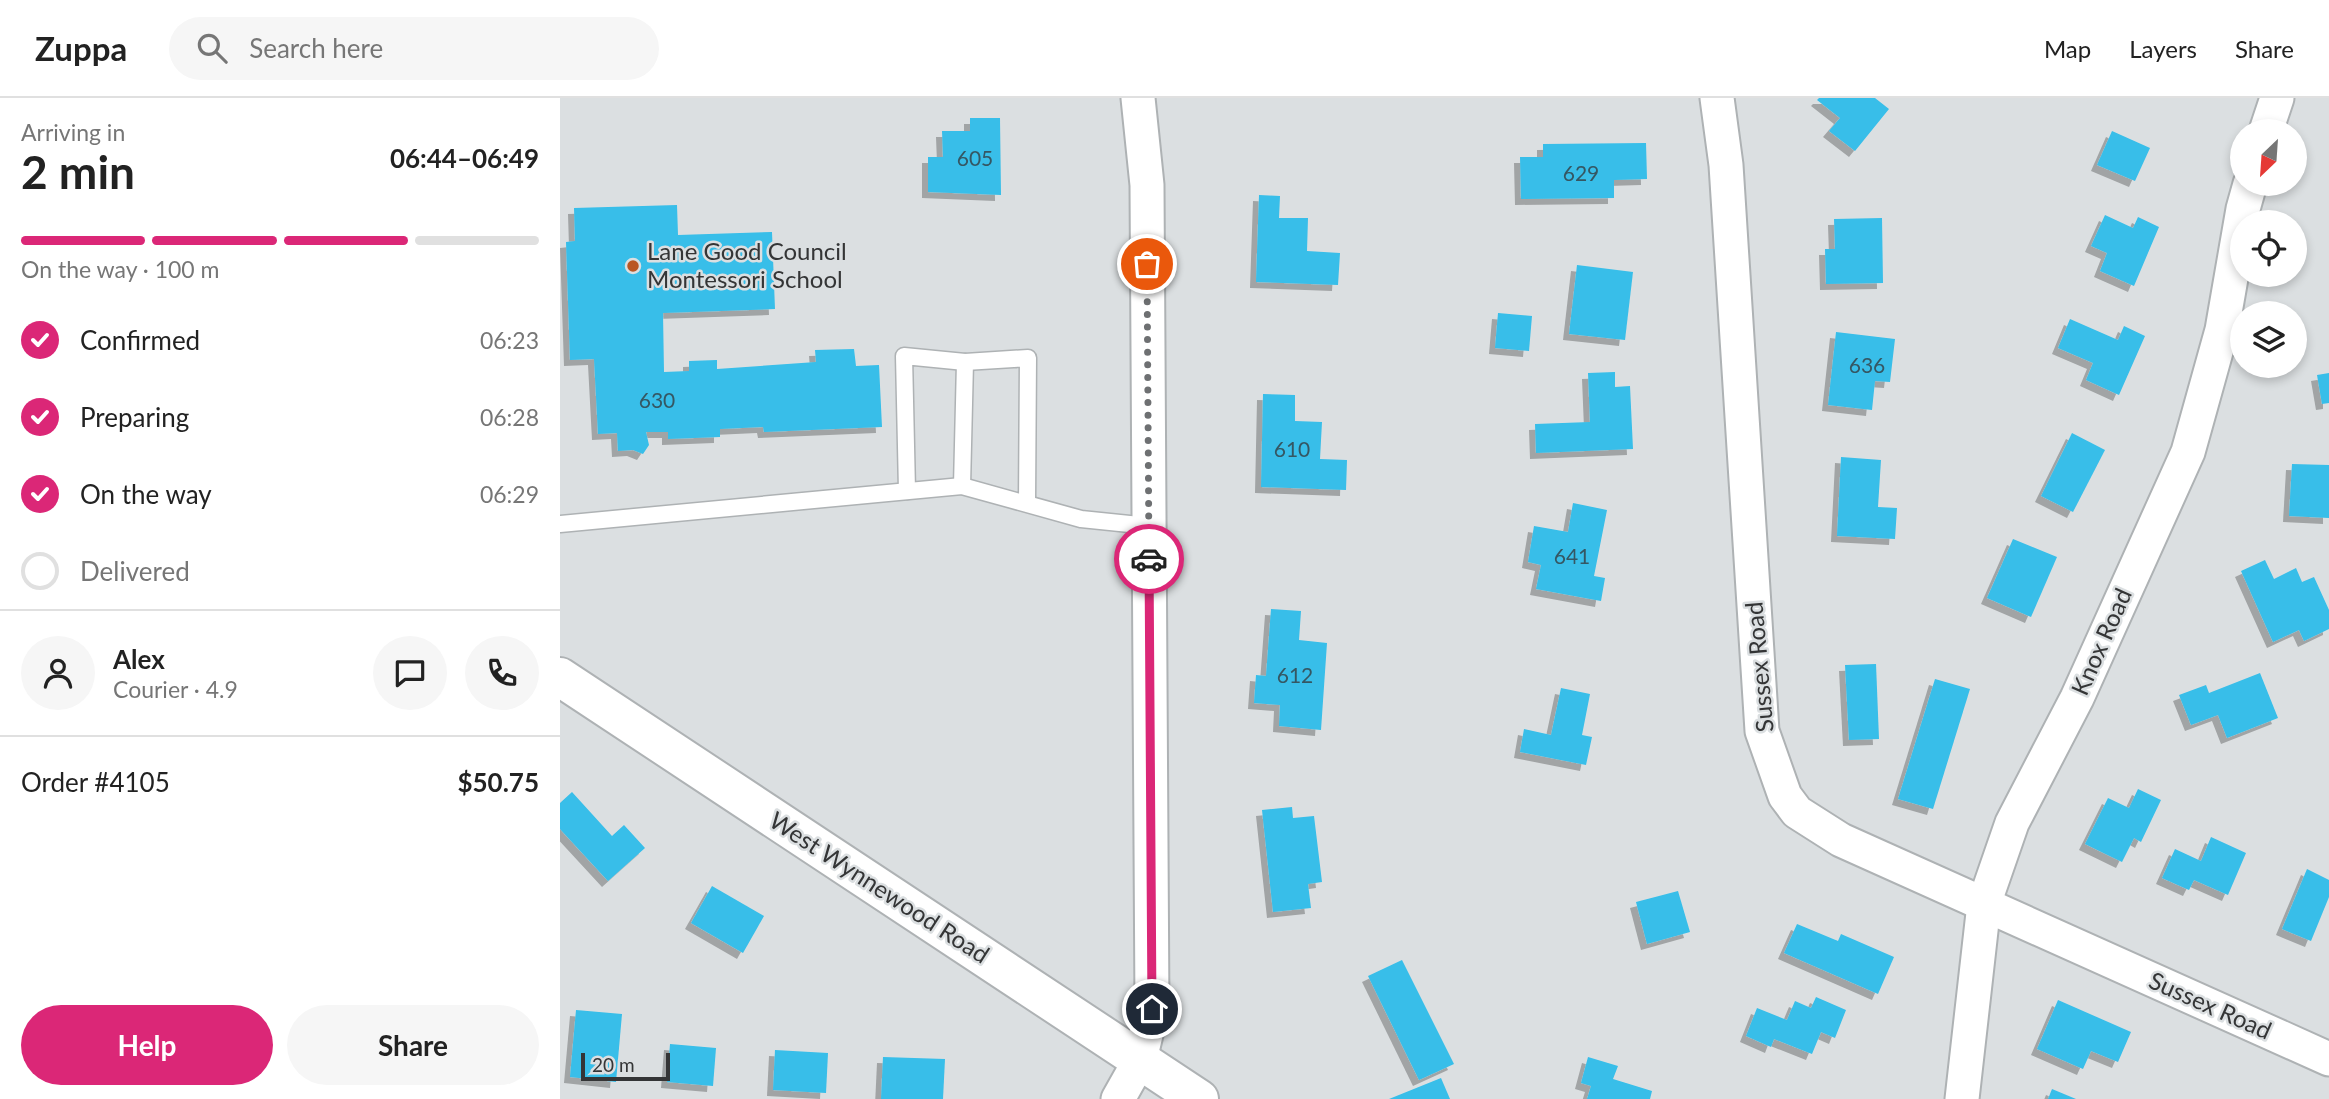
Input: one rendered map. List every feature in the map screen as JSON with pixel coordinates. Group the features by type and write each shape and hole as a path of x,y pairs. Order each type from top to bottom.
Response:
{"main road":[{"name":"West Wynnewood Road","path":"560,677 1199,1099"}],"street":[{"path":"1118,1099 1140,1060 1152,1009 1147,185 1138,98"},
{"name":"Sussex Road","path":"1717,98 1726,165 1762,731 1785,796 1797,812 1841,840 2329,1059"},
{"path":"2270,119 2277,98"},
{"name":"Knox Road","path":"1962,1099 1984,904 2011,823 2077,698 2188,452 2222,330 2248,196"}],"lane":[{"path":"907,491 904,356 965,362 1028,358 1027,502"},
{"path":"962,486 965,362"},
{"path":"560,524 962,486 1081,519 1149,526"}],"building":[{"path":"1875,98 1889,109 1855,151 1829,131 1840,118 1817,100"},
{"path":"970,118 1000,118 1001,195 928,192 928,157 943,157 942,131 970,131"},
{"path":"2112,131 2150,148 2135,181 2097,165"},
{"path":"1646,143 1647,179 1614,180 1614,198 1521,199 1520,157 1543,157 1543,144"},
{"path":"1259,195 1280,196 1279,218 1308,218 1307,251 1340,253 1338,285 1256,282"},
{"path":"677,205 678,235 772,232 775,309 663,313 664,372 689,371 689,361 717,360 717,369 816,362 815,350 854,349 856,366 879,365 882,427 764,432 763,427 720,429 720,437 668,439 668,432 646,432 649,445 643,454 633,450 618,451 617,433 598,434 594,359 570,360 566,242 575,241 574,208"},
{"path":"2105,215 2133,228 2138,217 2159,227 2134,286 2100,271 2107,253 2091,246"},
{"path":"1882,218 1883,283 1826,284 1825,249 1835,249 1834,219"},
{"path":"1577,265 1633,272 1625,340 1569,334"},
{"path":"1498,313 1532,316 1529,351 1495,348"},
{"path":"2070,319 2118,340 2124,326 2145,336 2119,395 2086,380 2093,363 2058,348"},
{"path":"1836,332 1895,339 1890,382 1875,381 1872,410 1828,405"},
{"path":"1615,372 1615,387 1630,386 1633,449 1536,453 1535,424 1590,422 1588,373"},
{"path":"2329,373 2329,403 2322,404 2317,375"},
{"path":"1263,394 1295,395 1295,421 1322,422 1320,459 1347,460 1346,490 1261,487"},
{"path":"2072,433 2105,450 2073,512 2041,496"},
{"path":"1841,457 1881,460 1878,507 1897,508 1895,539 1837,536"},
{"path":"2292,464 2329,465 2329,518 2289,516"},
{"path":"1573,503 1607,510 1594,576 1605,578 1601,601 1536,589 1541,565 1528,562 1534,526 1568,532"},
{"path":"2013,539 2057,557 2031,617 1987,598"},
{"path":"2265,560 2274,579 2296,568 2302,582 2314,577 2329,610 2329,629 2304,641 2299,630 2273,642 2241,571"},
{"path":"1271,609 1301,611 1299,640 1327,643 1321,730 1279,726 1280,705 1254,703 1256,675 1266,676"},
{"path":"1876,664 1879,739 1849,740 1845,665"},
{"path":"2260,673 2278,718 2227,738 2218,715 2191,725 2179,695 2206,685 2209,693"},
{"path":"1935,679 1970,689 1933,809 1898,799"},
{"path":"1561,688 1590,694 1582,735 1592,737 1586,765 1520,752 1524,729 1551,735"},
{"path":"2138,789 2161,800 2141,842 2134,838 2122,862 2085,844 2108,798 2129,808"},
{"path":"572,792 612,836 624,825 645,848 608,881 560,829 560,803"},
{"path":"1292,807 1293,818 1314,816 1322,882 1308,884 1311,908 1273,912 1262,810"},
{"path":"2211,837 2246,853 2228,895 2194,880 2189,890 2162,878 2175,849 2201,861"},
{"path":"2307,869 2329,880 2329,897 2311,941 2282,929"},
{"path":"712,886 764,916 743,953 691,923"},
{"path":"1678,891 1690,932 1647,944 1636,902"},
{"path":"1797,924 1838,941 1841,934 1894,957 1878,994 1784,953"},
{"path":"1402,960 1454,1064 1419,1080 1368,976"},
{"path":"1816,997 1846,1010 1835,1038 1821,1032 1812,1054 1774,1039 1771,1047 1746,1036 1757,1008 1787,1020 1795,1001 1811,1008"},
{"path":"2058,1000 2131,1032 2118,1062 2091,1051 2083,1069 2037,1049"},
{"path":"576,1010 622,1014 616,1082 570,1077"},
{"path":"670,1044 716,1048 713,1086 667,1082"},
{"path":"775,1050 828,1053 826,1093 773,1090"},
{"path":"883,1057 945,1059 943,1099 881,1099"},
{"path":"1588,1057 1618,1066 1613,1079 1652,1091 1650,1099 1587,1099 1591,1086 1581,1083"},
{"path":"1441,1078 1450,1099 1389,1099"},
{"path":"2052,1089 2076,1099 2048,1099"}],"way so far":[{"path":"1147,264 1149,559"}],"place":[{"name":"Lane Good Council Montessori School","path":"633,266"}],"route":[{"path":"1149,559 1152,1009"}]}
